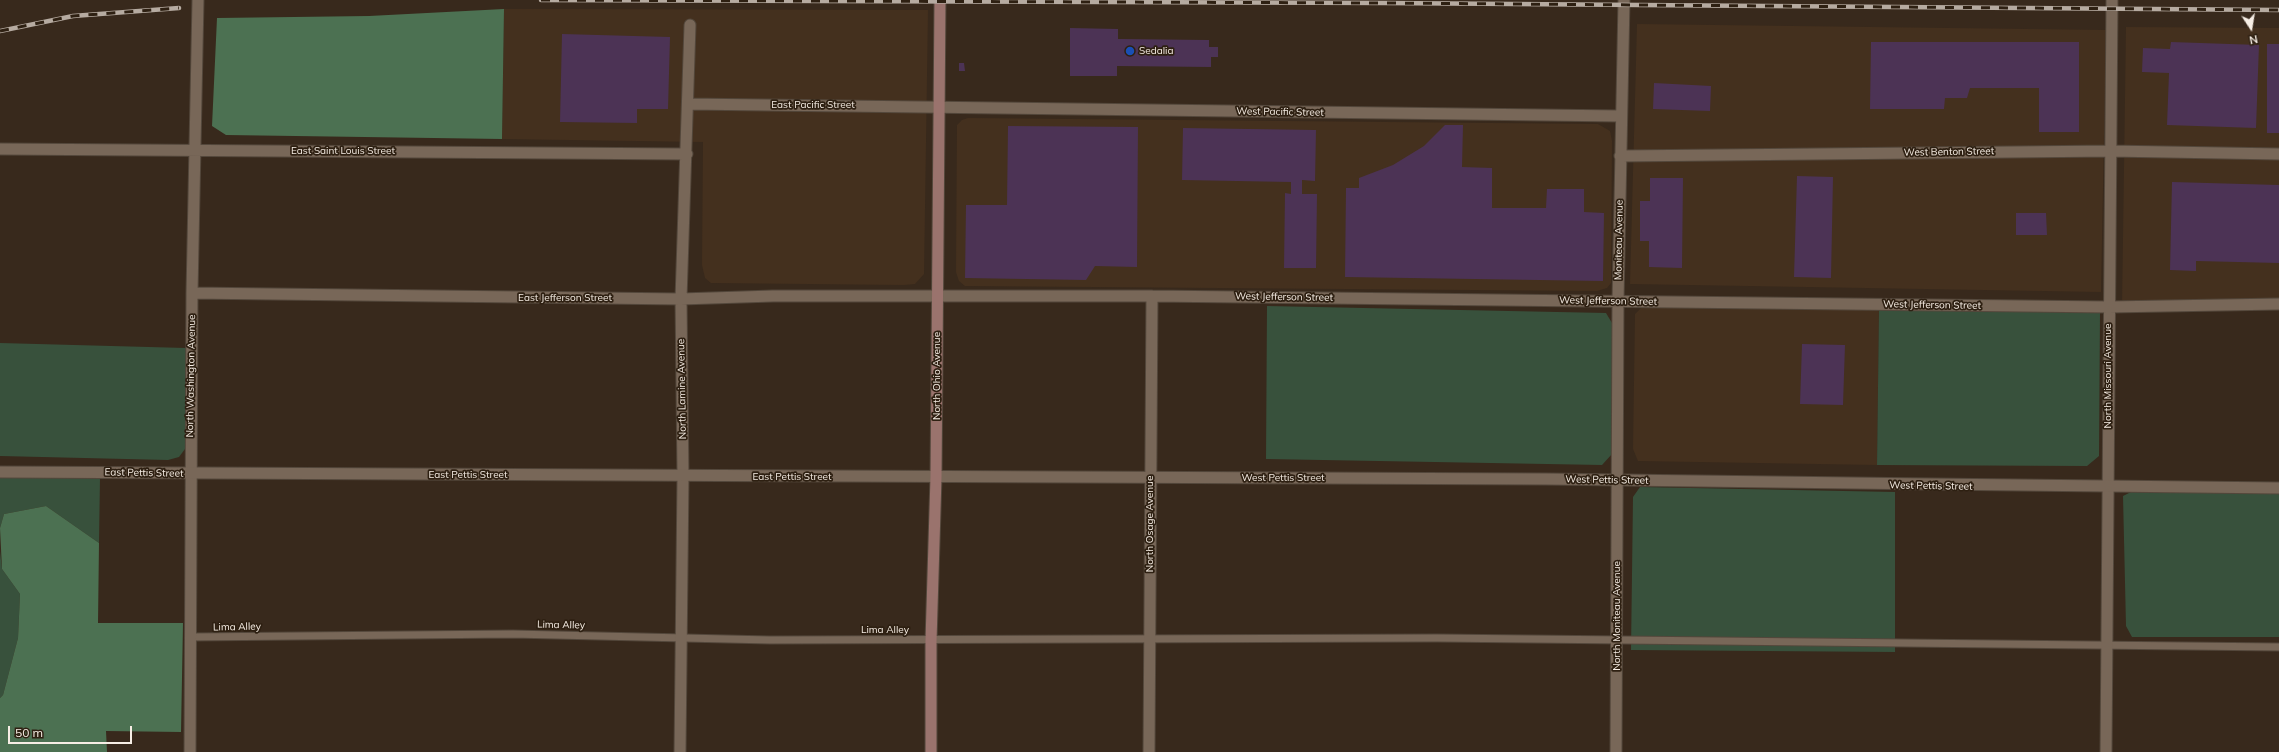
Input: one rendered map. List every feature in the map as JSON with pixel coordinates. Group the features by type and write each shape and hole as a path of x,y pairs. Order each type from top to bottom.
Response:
{"main road":[{"name":"North Ohio Avenue","path":"931,752 931,640 936,477 940,0"}],"street":[{"name":"North Washington Avenue","path":"190,752 190,474 198,0"},
{"name":"Moniteau Avenue","path":"1618,480 1620,116 1624,0"},
{"name":"North Missouri Avenue","path":"2106,752 2112,0"},
{"name":"North Lamine Avenue","path":"680,752 683,476 681,299 687,154 690,25"},
{"name":"East Pacific Street","path":"688,104 939,106"},
{"name":"West Pacific Street","path":"939,106 1620,116"},
{"name":"East Saint Louis Street","path":"0,149 687,154"},
{"name":"West Benton Street","path":"1620,156 2111,151 2279,154"},
{"name":"East Jefferson Street","path":"192,293 681,299 773,296 937,296"},
{"name":"West Jefferson Street","path":"937,296 1152,296 2109,308 2279,304"},
{"name":"North Osage Avenue","path":"1148,752 1152,296"},
{"name":"East Pettis Street","path":"0,472 936,477"},
{"name":"West Pettis Street","path":"936,477 1618,480 2279,488"},
{"name":"North Moniteau Avenue","path":"1616,752 1618,480"}],"lane":[{"name":"Lima Alley","path":"190,637 513,634 681,638 1150,641 1429,638 2279,647"}],"shaded area":[{"path":"504,9 928,10 924,274 915,284 904,285 711,283 705,278 702,265 703,142 502,139"},
{"path":"1637,24 2106,30 2101,292 1630,284"},
{"path":"2126,27 2279,28 2279,304 2122,307"},
{"path":"968,118 1598,124 1610,131 1612,141 1611,283 1607,288 1597,291 965,286 959,281 956,272 957,125 962,120"},
{"path":"1644,305 1879,308 1877,465 1638,461 1633,449 1635,314"}],"green space":[{"path":"504,9 502,139 226,135 212,126 217,18 369,16"},
{"path":"1267,306 1606,313 1615,328 1612,454 1602,465 1266,459"},
{"path":"1879,308 2100,312 2099,456 2087,466 1877,465"},
{"path":"0,343 186,348 185,449 179,457 168,460 0,456"},
{"path":"0,478 100,478 99,543 46,506 4,514 0,528"},
{"path":"1640,487 1895,492 1895,652 1631,650 1633,497"},
{"path":"2133,491 2279,494 2279,637 2132,637 2126,626 2123,496"},
{"path":"46,506 99,543 98,623 183,623 181,732 106,731 107,752 0,752 0,698 3,695 18,638 20,594 2,569 0,528 4,514"},
{"path":"0,551 2,569 20,594 18,638 3,695 0,698"}],"building":[{"path":"1070,28 1118,29 1118,39 1209,40 1209,47 1218,47 1218,57 1211,57 1211,67 1117,66 1117,76 1070,76"},
{"path":"562,34 670,37 668,109 637,109 637,123 560,122"},
{"path":"1871,42 2079,42 2079,132 2039,132 2039,88 1970,88 1967,98 1945,98 1944,109 1870,109"},
{"path":"2171,42 2259,45 2256,128 2167,125 2169,73 2142,72 2143,48 2170,49"},
{"path":"2267,44 2279,44 2279,133 2267,133"},
{"path":"959,63 964,63 965,71 959,71"},
{"path":"1654,83 1711,86 1710,111 1653,109"},
{"path":"1445,125 1463,125 1462,167 1492,168 1492,208 1546,208 1547,189 1584,189 1584,212 1604,213 1603,281 1345,277 1346,188 1359,188 1359,178 1393,165 1424,146"},
{"path":"1008,126 1138,127 1137,267 1095,266 1086,280 965,278 966,205 1007,205"},
{"path":"1183,128 1316,130 1315,181 1302,180 1302,194 1317,194 1316,268 1284,268 1285,193 1291,194 1291,182 1182,180"},
{"path":"1797,176 1833,177 1831,278 1794,277"},
{"path":"1650,178 1683,178 1682,268 1649,267 1649,241 1640,241 1640,201 1650,201"},
{"path":"2172,182 2279,185 2279,263 2196,261 2196,271 2170,270"},
{"path":"2016,213 2046,213 2047,235 2016,235"},
{"path":"1802,344 1845,345 1843,405 1800,404"}],"railway":[{"path":"541,0 1385,3 2279,10"},
{"path":"0,31 73,16 179,8"}],"place":[{"name":"Sedalia","path":"1130,51"}]}
